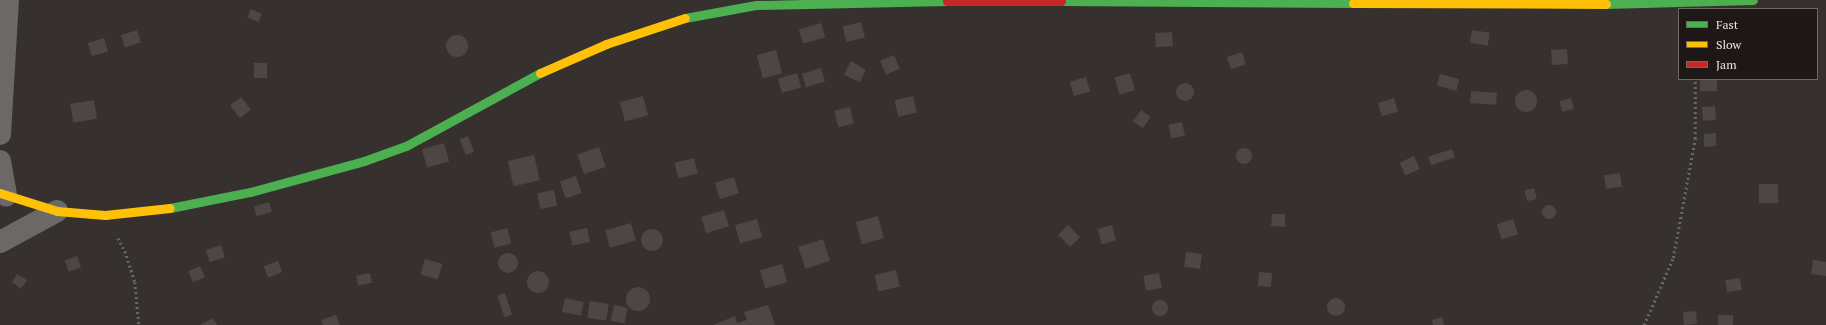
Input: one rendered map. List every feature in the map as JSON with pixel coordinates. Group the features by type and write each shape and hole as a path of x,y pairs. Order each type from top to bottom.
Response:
{"street":[{"path":"0,161 3,194 57,211 105,215 151,212 250,192 364,161 406,146 524,80 606,44 679,19 756,5 985,0 1298,5 1571,5 1753,0"},
{"path":"0,134 5,5"},
{"path":"0,242 57,211"}],"path":[{"path":"1644,325 1673,258 1695,139 1695,80"},
{"path":"105,215 125,251 135,282 139,325"}],"building":[{"path":"251,9 262,14 258,22 247,17"},
{"path":"861,22 865,38 846,42 843,27"},
{"path":"821,23 825,37 803,44 799,29"},
{"path":"137,30 141,42 125,48 121,35"},
{"path":"1472,30 1490,33 1488,46 1470,43"},
{"path":"1172,32 1173,46 1156,47 1155,33"},
{"path":"457,35 465,38 468,46 465,54 457,57 449,54 446,46 449,38"},
{"path":"104,38 108,51 92,56 88,43"},
{"path":"1567,49 1568,64 1552,65 1551,50"},
{"path":"776,50 782,73 763,78 757,55"},
{"path":"1242,52 1246,64 1231,69 1227,57"},
{"path":"894,55 900,69 886,75 880,61"},
{"path":"851,61 866,70 860,82 844,75"},
{"path":"254,63 267,63 267,78 254,78"},
{"path":"821,68 825,81 806,87 802,74"},
{"path":"797,73 801,87 782,93 778,79"},
{"path":"1130,73 1135,90 1120,95 1115,77"},
{"path":"1440,74 1459,79 1456,91 1437,86"},
{"path":"1086,77 1090,91 1074,96 1070,82"},
{"path":"1700,80 1717,80 1717,91 1700,91"},
{"path":"1185,83 1191,86 1194,92 1191,98 1185,101 1179,98 1176,92 1179,86"},
{"path":"1526,90 1530,91 1536,97 1536,105 1530,111 1526,112 1522,111 1516,105 1515,101 1516,97 1522,91"},
{"path":"1471,91 1497,93 1496,105 1470,103"},
{"path":"643,96 648,115 625,122 620,102"},
{"path":"913,96 917,113 898,117 894,100"},
{"path":"241,97 251,110 240,118 230,106"},
{"path":"1394,98 1398,111 1382,116 1378,103"},
{"path":"1571,98 1574,109 1562,112 1559,101"},
{"path":"94,100 97,119 73,123 70,104"},
{"path":"1715,106 1716,120 1703,121 1702,107"},
{"path":"850,107 854,124 838,127 834,111"},
{"path":"1141,110 1151,117 1143,128 1133,121"},
{"path":"1182,122 1185,136 1171,139 1168,125"},
{"path":"1716,133 1716,146 1704,147 1704,134"},
{"path":"468,136 474,152 466,155 460,139"},
{"path":"444,143 449,161 427,168 422,149"},
{"path":"599,147 606,167 584,174 577,154"},
{"path":"1244,148 1250,150 1252,156 1250,162 1244,164 1238,162 1236,156 1238,150"},
{"path":"1452,149 1455,158 1431,165 1428,157"},
{"path":"534,155 540,180 514,186 508,161"},
{"path":"1414,156 1420,169 1405,175 1399,163"},
{"path":"694,158 698,174 678,178 675,163"},
{"path":"1620,173 1622,187 1606,189 1604,175"},
{"path":"576,176 582,193 566,199 560,182"},
{"path":"734,177 739,193 720,199 715,183"},
{"path":"1759,184 1778,184 1778,203 1759,203"},
{"path":"1534,188 1537,199 1527,201 1524,191"},
{"path":"554,190 557,206 540,209 537,193"},
{"path":"269,202 272,212 257,216 254,207"},
{"path":"1549,205 1554,207 1556,212 1554,217 1549,219 1544,217 1542,212 1544,207"},
{"path":"724,210 729,226 706,233 701,217"},
{"path":"1272,214 1285,214 1285,227 1271,226"},
{"path":"878,216 884,238 862,244 856,222"},
{"path":"757,219 762,237 740,244 735,225"},
{"path":"1513,219 1518,234 1502,239 1497,224"},
{"path":"631,223 636,240 610,248 605,230"},
{"path":"1068,225 1080,237 1070,247 1058,235"},
{"path":"1112,225 1116,240 1102,244 1098,229"},
{"path":"507,228 511,243 495,248 491,232"},
{"path":"587,228 590,242 572,245 569,232"},
{"path":"652,229 660,232 663,240 660,248 652,251 644,248 641,240 644,232"},
{"path":"823,239 830,261 805,269 798,247"},
{"path":"221,245 225,257 210,262 206,250"},
{"path":"1186,252 1202,254 1200,269 1184,267"},
{"path":"508,253 515,256 518,263 515,270 508,273 501,270 498,263 501,256"},
{"path":"77,256 81,267 69,272 65,260"},
{"path":"425,259 442,264 438,279 421,274"},
{"path":"1813,260 1826,262 1826,276 1811,274"},
{"path":"278,261 282,272 268,277 264,266"},
{"path":"782,264 787,282 765,289 760,270"},
{"path":"200,266 205,277 193,282 188,271"},
{"path":"896,270 900,287 878,292 875,275"},
{"path":"538,271 546,274 549,282 546,290 538,293 530,290 527,282 530,274"},
{"path":"1259,272 1272,273 1271,287 1258,286"},
{"path":"370,273 372,283 358,285 356,276"},
{"path":"1159,273 1162,288 1146,291 1143,276"},
{"path":"17,274 27,280 21,289 12,282"},
{"path":"1740,278 1742,290 1727,292 1725,280"},
{"path":"638,287 646,291 650,299 646,307 638,311 630,307 626,299 630,291"},
{"path":"505,293 512,315 504,317 497,295"},
{"path":"565,298 584,302 581,316 562,312"},
{"path":"1332,298 1340,298 1345,303 1343,314 1340,316 1332,316 1327,311 1327,303"},
{"path":"1160,300 1166,302 1168,308 1166,314 1160,316 1154,314 1152,308 1154,302"},
{"path":"590,301 609,304 606,321 587,318"},
{"path":"614,305 628,308 624,324 611,321"},
{"path":"768,305 775,325 713,325 735,316 737,323 747,320 744,312"},
{"path":"1696,311 1697,324 1684,325 1683,312"},
{"path":"336,315 340,325 323,325 321,320"},
{"path":"1718,315 1733,315 1733,325 1718,325"},
{"path":"1442,317 1444,325 1433,325 1432,320"},
{"path":"213,318 217,325 200,325"}],"traffic: fast":[{"path":"1606,4 1753,0"},
{"path":"685,18 756,5 947,1"},
{"path":"1061,1 1353,3"},
{"path":"170,208 250,192 364,161 406,146 540,73"}],"traffic: slow":[{"path":"1353,3 1606,4"},
{"path":"540,73 606,44 685,18"},
{"path":"0,193 57,211 105,215 170,208"}],"traffic: jam":[{"path":"947,1 1061,1"}]}
